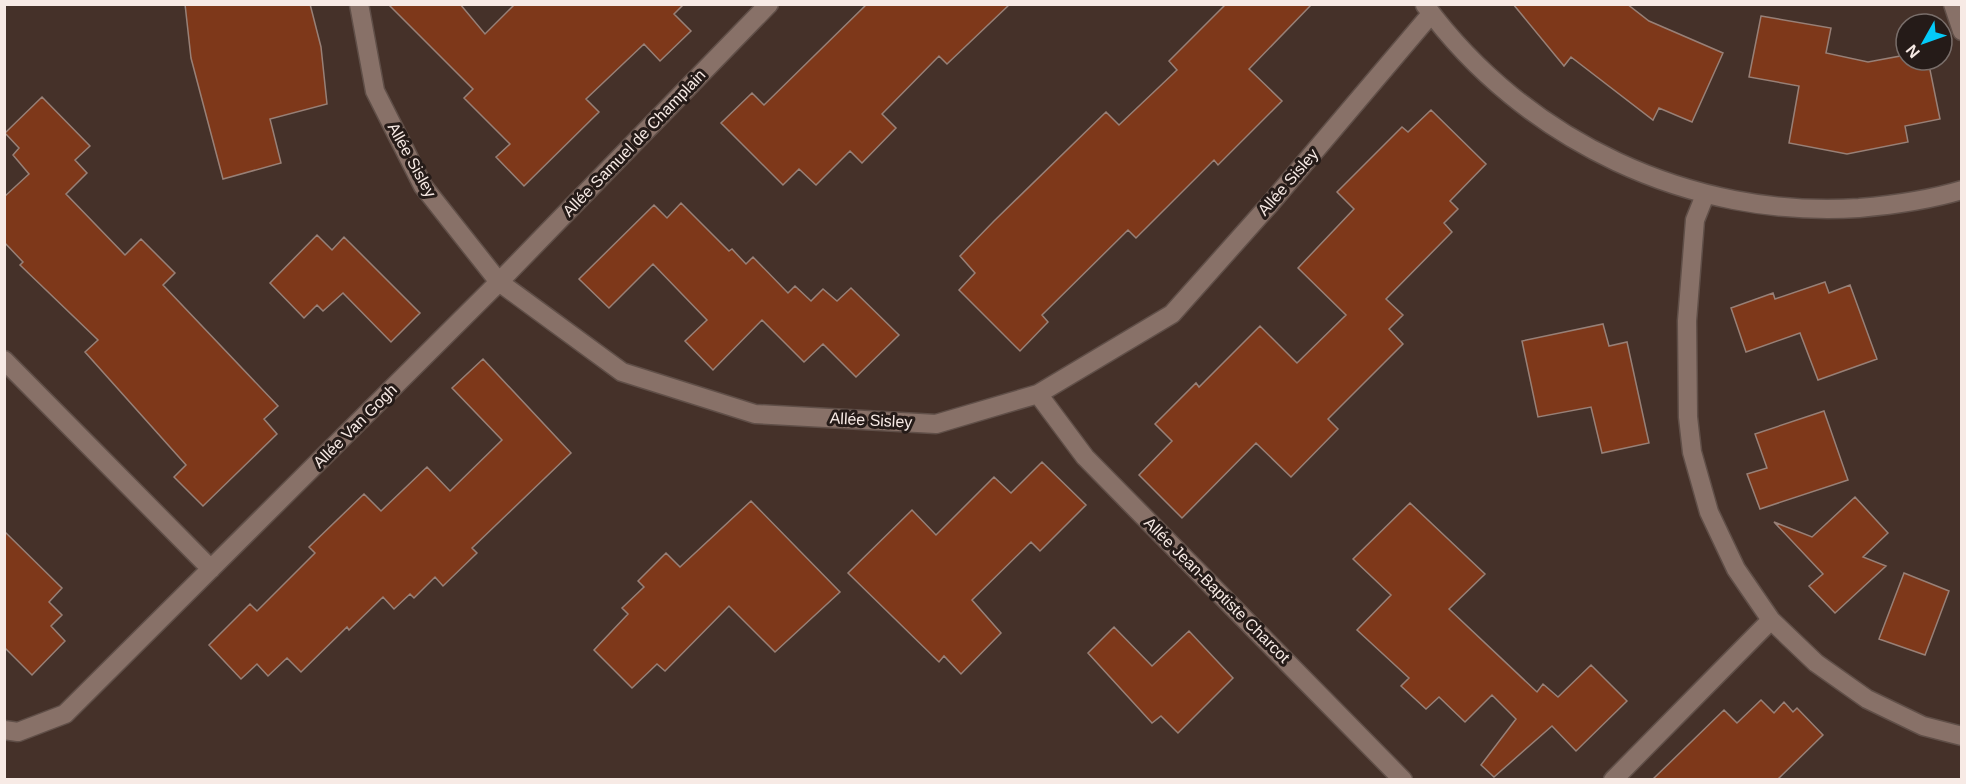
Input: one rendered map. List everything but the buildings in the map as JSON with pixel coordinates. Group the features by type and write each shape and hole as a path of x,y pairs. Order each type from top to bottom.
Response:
{"street":[{"name":"Allée Sisley","path":"359,4 375,91 423,186 500,282 622,372 755,414 936,424 1038,394 1172,314 1270,204 1428,9"},
{"name":"Allée Samuel de Champlain","path":"500,282 769,4"},
{"path":"1953,4 1962,31"},
{"path":"1428,9 1475,64 1526,108 1582,145 1642,174 1705,195 1766,206 1827,210 1889,206 1962,190"},
{"path":"1705,195 1695,220 1687,321 1688,417 1692,452 1709,512 1736,569 1771,620 1816,663 1867,699 1923,726 1962,736"},
{"name":"Allée Van Gogh","path":"4,730 18,732 65,714 500,282"},
{"path":"4,360 211,569"},
{"name":"Allée Jean-Baptiste Charcot","path":"1038,394 1085,457 1403,780"},
{"path":"1612,780 1771,620"}]}
